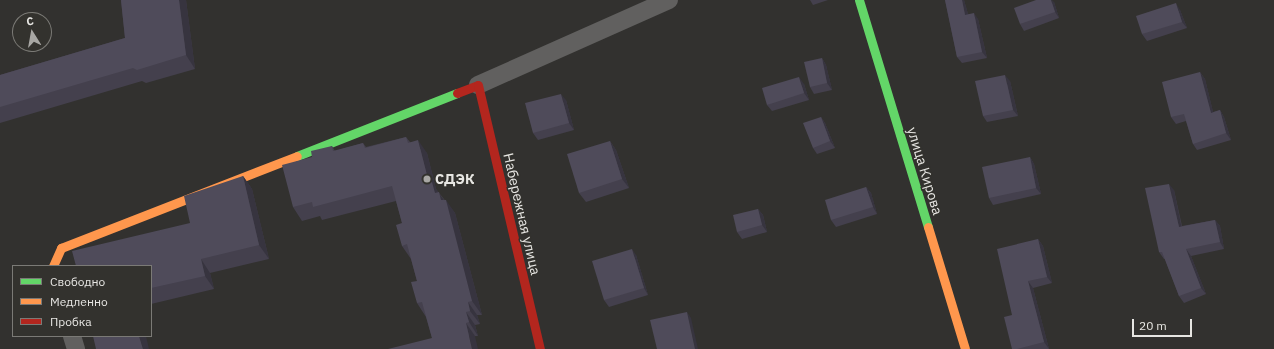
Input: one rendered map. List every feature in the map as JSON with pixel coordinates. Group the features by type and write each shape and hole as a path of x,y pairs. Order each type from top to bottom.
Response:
{"street":[{"path":"54,265 62,248 478,85 669,0"},
{"name":"улица Кирова","path":"859,0 965,349"},
{"name":"Набережная улица","path":"478,85 540,349"},
{"path":"72,337 76,349"}],"building":[{"path":"121,0 179,0 186,55 137,70 133,68 0,107 0,75 125,38"},
{"path":"945,0 962,0 965,15 974,13 982,52 957,57"},
{"path":"1036,0 1051,0 1055,12 1020,24 1014,8"},
{"path":"1176,3 1182,22 1142,34 1136,16"},
{"path":"822,58 827,83 810,87 804,62"},
{"path":"1200,72 1211,113 1220,110 1226,133 1193,144 1184,114 1171,117 1162,82"},
{"path":"1005,75 1013,110 983,116 975,81"},
{"path":"799,77 804,93 767,105 762,88"},
{"path":"561,94 569,123 533,133 525,103"},
{"path":"821,117 830,141 813,148 803,123"},
{"path":"406,137 408,143 418,140 429,183 432,182 435,193 439,192 441,200 446,200 472,301 468,302 470,311 466,312 469,322 466,323 472,349 388,349 432,338 422,302 417,303 411,282 417,281 407,244 402,246 396,225 402,223 392,186 313,207 312,202 293,207 282,165 312,157 311,151 332,146 333,151 363,143 365,148"},
{"path":"610,141 622,179 579,193 567,154"},
{"path":"1030,157 1036,188 989,198 982,167"},
{"path":"243,176 259,245 201,259 205,276 152,288 152,265 76,265 72,251 190,223 184,196"},
{"path":"1169,184 1179,227 1215,220 1220,242 1186,249 1201,288 1179,296 1162,252 1159,252 1145,188"},
{"path":"866,187 873,207 831,220 825,200"},
{"path":"758,209 762,225 737,232 733,215"},
{"path":"1038,239 1047,277 1028,281 1044,342 1012,349 1004,317 1012,315 997,249"},
{"path":"632,249 644,288 604,300 592,261"},
{"path":"687,312 695,349 657,349 650,320"},
{"path":"93,337 139,337 143,349 96,349"}],"traffic: fast":[{"path":"859,0 928,227"},
{"path":"297,156 457,93"}],"traffic: slow":[{"path":"53,265 61,248 297,156"},
{"path":"928,227 965,349"}],"traffic: jam":[{"path":"457,93 478,85 540,349"}],"place":[{"name":"СДЭК","path":"427,179"}]}
